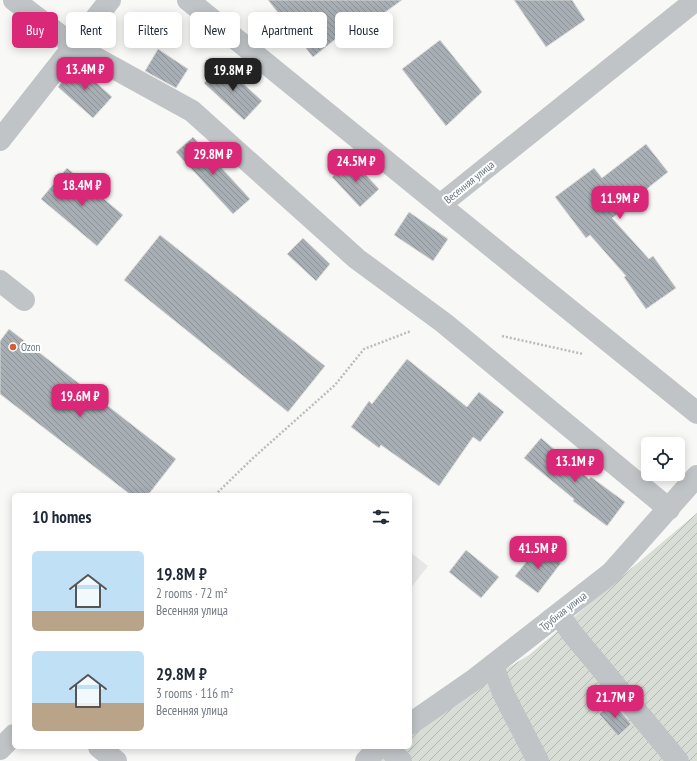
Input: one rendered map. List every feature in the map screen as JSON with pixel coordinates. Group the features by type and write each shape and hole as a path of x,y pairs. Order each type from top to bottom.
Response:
{"street":[{"path":"14,0 66,40"},
{"path":"101,12 110,0"},
{"name":"Весенняя улица","path":"188,0 440,206 696,0"},
{"path":"0,140 72,48"},
{"path":"78,48 192,110 357,259 444,323 669,509"},
{"path":"440,206 697,413"},
{"path":"0,281 24,300"},
{"name":"Трубная улица","path":"412,723 493,666 611,573 697,476"},
{"path":"559,614 571,632 678,761"},
{"path":"493,666 503,693 538,761"},
{"path":"0,749 12,737"},
{"path":"101,749 116,761"},
{"path":"366,761 377,749"},
{"path":"390,749 401,761"}],"path":[{"path":"217,493 252,459 335,385 364,349 413,330 444,323"},
{"path":"498,335 589,355"}],"shaded area":[{"path":"697,513 697,761 370,761 379,749 412,749 412,726 529,655"},
{"path":"412,554 428,566 412,586"}],"building":[{"path":"268,0 402,0 385,12 335,12 335,39 327,46 327,12 277,12"},
{"path":"514,0 572,0 585,20 546,47"},
{"path":"440,40 482,92 446,126 402,69"},
{"path":"306,48 324,48 313,57"},
{"path":"158,49 188,69 176,88 145,71"},
{"path":"76,64 112,97 93,118 58,87"},
{"path":"222,64 262,101 244,120 204,83"},
{"path":"193,137 250,199 233,214 176,152"},
{"path":"646,144 668,172 624,207 625,209 612,218 649,259 653,256 676,288 646,309 624,277 626,276 590,235 586,238 555,197 594,168 602,178"},
{"path":"351,159 379,189 360,207 332,177"},
{"path":"67,168 123,215 97,246 41,199"},
{"path":"409,212 448,239 433,261 394,235"},
{"path":"160,235 325,366 288,412 124,280"},
{"path":"303,238 330,264 316,281 287,254"},
{"path":"9,329 176,459 150,493 128,493 0,394 0,341"},
{"path":"407,359 467,407 479,392 504,412 480,442 473,437 439,486 381,445 379,448 351,427 369,401 372,404"},
{"path":"541,438 589,479 591,477 625,502 607,526 573,501 574,499 524,458"},
{"path":"539,546 561,563 538,593 515,576"},
{"path":"466,550 499,577 481,598 449,572"},
{"path":"613,702 631,724 618,736 599,714"}],"place":[{"name":"Ozon","path":"13,347"}]}
